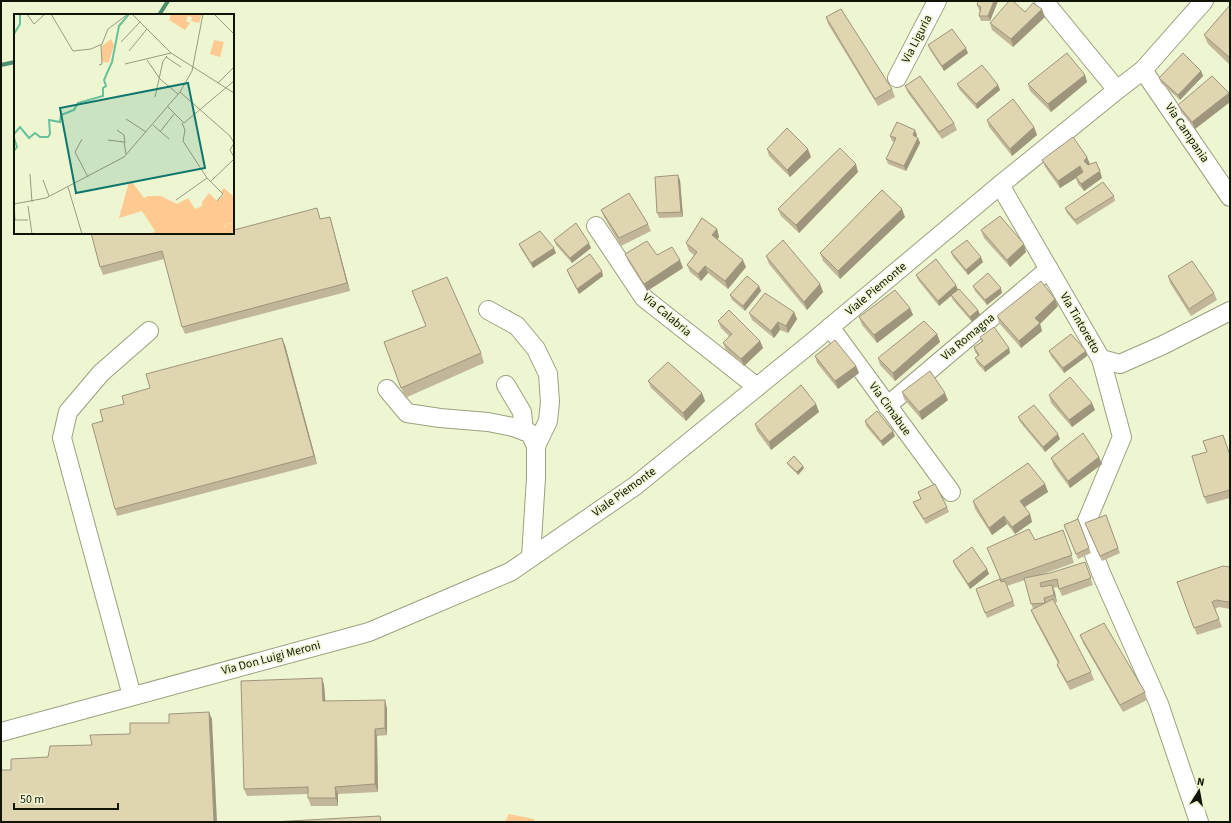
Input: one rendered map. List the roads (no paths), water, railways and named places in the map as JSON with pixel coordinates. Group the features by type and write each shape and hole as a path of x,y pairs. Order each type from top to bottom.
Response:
{"street":[{"name":"Via Liguria","path":"897,78 937,1"},
{"path":"1044,1 1117,90"},
{"name":"Viale Piemonte","path":"531,557 635,486 830,327 1000,185 1143,70 1204,1"},
{"name":"Via Campania","path":"1143,70 1230,197"},
{"name":"Via Tintoretto","path":"1000,185 1101,359 1120,364 1163,345 1230,311"},
{"name":"Via Calabria","path":"596,226 644,298 757,387"},
{"name":"Via Romagna","path":"887,406 1049,269"},
{"path":"488,310 518,326 536,349 548,374 550,402 548,420 536,446 536,478 531,557"},
{"name":"Via Cimabue","path":"830,327 951,492"},
{"path":"132,696 62,438 68,412 101,373 149,331"},
{"path":"1101,359 1122,437 1084,528 1101,573 1159,704 1199,822"},
{"path":"506,385 522,412 524,431"},
{"path":"387,389 407,413 440,418 488,422 513,427 530,433 536,446"},
{"name":"Via Don Luigi Meroni","path":"1,732 369,632 510,572 531,557"}],"waterway":[{"path":"160,14 168,1"},
{"path":"1,65 14,62"}]}
